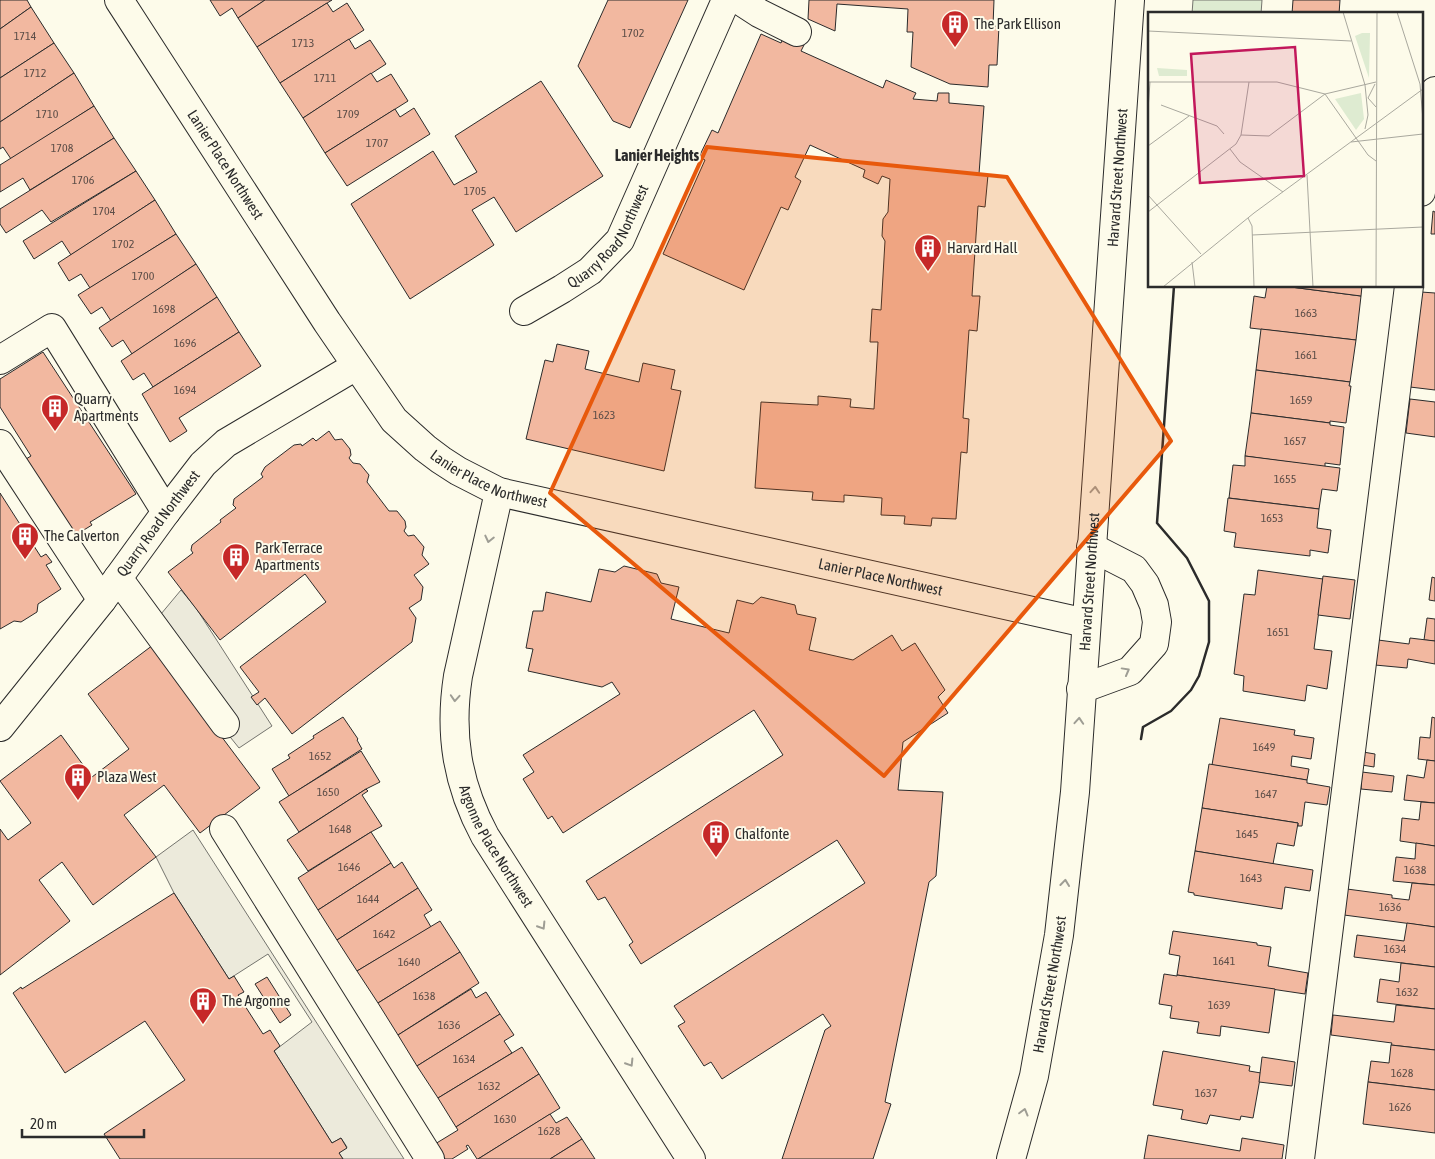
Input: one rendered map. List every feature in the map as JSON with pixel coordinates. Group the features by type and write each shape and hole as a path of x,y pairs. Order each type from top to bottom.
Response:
{"street":[{"name":"Lanier Place Northwest","path":"119,0 356,366 394,420 424,448 458,471 500,492 1086,623"},
{"name":"Quarry Road Northwest","path":"524,311 590,271 620,240 726,0"},
{"path":"739,0 797,32"},
{"name":"Harvard Street Northwest","path":"1011,1159 1034,1076 1059,935 1075,792 1130,0"},
{"path":"1422,185 1435,91"},
{"path":"1300,1159 1409,288"},
{"path":"0,360 52,328 166,512"},
{"name":"Quarry Road Northwest","path":"0,727 102,600 203,464 226,443 356,366"},
{"path":"0,444 102,600"},
{"name":"Argonne Place Northwest","path":"500,492 458,676 454,734 460,774 470,806 485,836 691,1159"},
{"path":"1081,689 1130,671 1154,644 1157,622 1154,605 1145,584 1134,569 1091,547"},
{"path":"118,578 225,724"},
{"path":"224,829 430,1159"}],"highlighted area":[{"path":"707,147 1007,177 1171,441 884,776 550,493"}],"green space":[{"path":"1193,0 1262,0 1261,12 1192,12"}],"shaded area":[{"path":"181,590 196,608 272,726 239,748 146,632"},
{"path":"193,830 404,1159 343,1159 339,1153 347,1147 341,1138 332,1143 274,1051 312,1022 268,954 229,979 174,893 156,857"}],"building":[{"path":"0,0 27,0 31,7 0,29"},
{"path":"210,0 265,0 238,18 232,8 220,16"},
{"path":"265,0 332,0 257,47 238,18"},
{"path":"608,0 688,0 630,128 613,121 578,66"},
{"name":"The Park Ellison","path":"809,0 994,0 993,26 999,26 997,65 989,65 988,87 950,84 911,67 913,32 907,32 908,9 837,4 835,31 808,19"},
{"path":"1293,0 1340,0 1339,12 1292,12"},
{"path":"327,3 333,12 347,3 364,30 280,83 257,47"},
{"path":"31,7 54,43 0,78 0,29"},
{"name":"Harvard Hall","path":"761,34 781,43 784,36 804,45 801,51 883,88 886,80 916,93 913,99 937,101 938,93 949,93 949,103 984,106 979,174 988,175 985,207 978,206 972,296 980,296 977,331 969,330 963,418 969,419 967,453 961,452 956,519 932,518 931,526 904,524 905,516 881,515 882,498 844,495 844,502 812,500 813,492 755,488 761,402 818,405 818,396 851,399 850,407 874,409 878,342 870,342 872,309 881,310 885,241 882,236 883,219 888,212 890,179 882,176 878,184 863,177 865,170 810,145 795,177 801,181 788,210 781,207 744,290 663,254 705,160 699,157 712,130 718,133"},
{"path":"349,39 355,49 370,40 386,64 303,118 280,83"},
{"path":"54,43 74,73 0,122 0,78"},
{"path":"74,73 94,106 11,159 3,147 0,149 0,122"},
{"path":"371,73 377,82 391,74 408,101 325,153 303,118"},
{"path":"541,81 603,176 516,232 494,197 472,210 494,245 410,299 351,204 433,151 454,185 477,172 455,136"},
{"path":"94,106 114,138 30,190 23,178 0,192 0,165"},
{"path":"414,108 430,134 347,186 325,153 395,109 400,117"},
{"path":"114,138 136,171 51,222 42,210 6,233 0,224 0,209"},
{"path":"136,171 155,200 71,255 62,241 34,259 23,241"},
{"path":"155,200 176,234 90,288 81,274 69,281 58,263"},
{"path":"1433,211 1435,212 1435,234 1431,234"},
{"path":"176,234 196,264 111,321 102,307 91,314 78,295"},
{"path":"196,264 217,297 132,354 123,340 112,347 99,328"},
{"path":"1267,288 1299,288 1361,296 1356,340 1250,328 1254,296 1265,298"},
{"path":"1299,288 1362,288 1361,296"},
{"path":"1421,292 1435,293 1435,390 1410,387"},
{"path":"217,297 239,332 153,387 144,373 133,380 121,361"},
{"path":"1261,329 1356,340 1350,382 1256,370"},
{"path":"239,332 261,366 179,418 187,431 170,442 142,394"},
{"path":"557,344 589,351 585,369 639,382 643,363 675,370 671,389 681,391 664,471 526,439 545,360 553,362"},
{"name":"Quarry Apartments","path":"43,352 136,494 90,522 92,525 69,539 21,462 31,456 0,407 0,379"},
{"path":"1256,370 1350,382 1346,423 1330,421 1330,423 1251,413"},
{"path":"1410,399 1435,402 1435,437 1406,433"},
{"path":"1251,413 1330,423 1330,425 1344,427 1340,465 1325,463 1325,467 1245,456"},
{"name":"Park Terrace Apartments","path":"329,431 335,440 342,439 350,449 351,455 349,458 353,463 360,464 369,475 367,482 389,511 397,511 405,521 406,527 404,531 408,536 414,535 424,547 422,555 429,564 414,575 423,587 421,600 409,608 416,618 412,642 292,734 265,698 257,705 251,697 259,692 240,667 326,602 305,574 220,640 168,572 193,553 191,550 192,545 236,508 233,505 234,499 263,477 261,474 265,467 294,445 301,444 302,446 313,438 316,441"},
{"path":"1245,456 1340,468 1337,491 1322,489 1319,509 1229,498 1233,465 1245,466"},
{"name":"The Calverton","path":"0,493 41,557 46,554 52,562 46,565 61,589 38,604 37,612 21,622 14,621 0,629"},
{"path":"1228,498 1319,509 1317,528 1331,530 1328,553 1310,550 1310,556 1234,547 1236,533 1224,531"},
{"name":"Chalfonte","path":"624,566 657,574 661,583 679,587 671,619 729,633 737,600 753,604 761,597 795,605 797,614 816,618 809,650 853,660 892,635 902,651 915,643 945,690 938,697 948,713 903,742 898,790 943,792 936,876 929,882 885,1102 891,1104 873,1159 782,1159 825,1030 831,1026 823,1014 722,1079 711,1062 704,1066 678,1026 685,1022 674,1006 865,883 837,840 641,964 629,945 633,942 605,897 598,900 586,881 783,755 754,710 563,833 552,816 548,819 523,779 534,772 523,755 620,694 612,682 602,687 528,671 533,649 526,648 533,611 543,611 546,592 591,602 599,569 615,572"},
{"path":"1258,570 1323,579 1314,649 1332,651 1327,689 1307,685 1305,701 1243,691 1244,676 1234,674 1244,594 1255,595"},
{"path":"1323,576 1355,580 1350,619 1318,615"},
{"path":"1432,577 1435,578 1435,601 1429,600"},
{"path":"1427,618 1435,619 1435,641 1424,640"},
{"path":"1410,638 1435,641 1435,664 1408,659 1407,668 1375,665 1378,640 1409,644"},
{"name":"Plaza West","path":"153,645 260,788 200,833 164,785 124,815 156,857 93,905 62,862 39,880 70,921 0,975 0,829 8,840 31,823 0,781 61,735 92,777 129,749 88,694"},
{"path":"343,717 358,739 362,749 289,796 272,769 290,758 288,755 314,738 313,736"},
{"path":"1432,717 1435,718 1435,761 1418,759 1420,737 1430,738"},
{"path":"1220,718 1295,730 1294,735 1314,738 1311,759 1292,756 1291,766 1309,769 1307,780 1212,765"},
{"path":"361,751 380,782 299,832 279,802"},
{"path":"1363,752 1375,754 1374,767 1362,765"},
{"path":"1427,760 1435,761 1435,803 1404,800 1407,775 1424,778"},
{"path":"1209,764 1307,780 1307,783 1330,787 1327,805 1305,802 1302,826 1298,826 1298,823 1202,808"},
{"path":"1362,772 1394,776 1392,792 1361,789"},
{"path":"366,789 368,791 362,795 382,826 308,871 287,840"},
{"path":"1421,802 1435,803 1435,846 1400,841 1402,818 1419,820"},
{"path":"1202,808 1298,823 1294,846 1277,843 1273,864 1195,851"},
{"path":"371,832 391,863 318,910 298,878"},
{"path":"1416,843 1435,846 1435,885 1393,881 1396,857 1415,859"},
{"path":"1195,851 1313,870 1310,891 1285,887 1282,909 1194,895 1194,893 1188,892"},
{"path":"402,862 418,888 337,940 318,910 391,863 394,868"},
{"path":"1412,883 1435,885 1435,927 1344,915 1347,889 1392,895 1392,898 1409,900"},
{"path":"418,888 432,910 424,915 431,927 357,971 337,940"},
{"name":"The Argonne","path":"174,893 229,979 234,976 244,992 238,995 263,1034 270,1030 280,1046 274,1051 332,1143 341,1138 347,1148 339,1153 343,1159 120,1159 104,1134 185,1080 145,1021 65,1073 13,993"},
{"path":"440,921 460,952 378,1003 357,971"},
{"path":"1407,923 1435,927 1435,967 1354,957 1357,935 1404,941"},
{"path":"1173,931 1257,943 1257,945 1271,947 1268,966 1308,973 1305,994 1177,975 1180,956 1169,954"},
{"path":"460,952 479,983 398,1035 378,1003"},
{"path":"1401,963 1435,967 1435,1009 1377,1002 1380,979 1399,982"},
{"path":"1164,974 1275,989 1269,1033 1221,1026 1220,1036 1197,1033 1199,1022 1170,1018 1172,1006 1159,1004"},
{"path":"267,977 291,1015 280,1023 255,984"},
{"path":"471,989 476,998 486,992 500,1014 417,1066 398,1035"},
{"path":"1396,1005 1435,1009 1435,1050 1331,1035 1333,1015 1394,1022"},
{"path":"500,1014 514,1035 504,1041 512,1053 438,1098 417,1066"},
{"path":"1391,1045 1435,1050 1435,1090 1368,1082 1371,1061 1389,1063"},
{"path":"522,1047 539,1074 456,1127 438,1098"},
{"path":"1163,1051 1250,1066 1249,1071 1261,1073 1253,1118 1241,1116 1240,1120 1210,1115 1207,1124 1181,1119 1183,1110 1153,1105"},
{"path":"1262,1057 1295,1062 1292,1086 1259,1082"},
{"path":"539,1074 560,1108 478,1159 468,1145 466,1146 468,1149 452,1159 445,1159 435,1144 458,1130 456,1127"},
{"path":"1368,1082 1435,1090 1435,1133 1363,1124"},
{"path":"550,1114 556,1123 567,1117 582,1139 550,1159 478,1159"},
{"path":"1148,1135 1240,1151 1242,1138 1284,1145 1282,1159 1144,1159"},
{"path":"582,1139 595,1159 550,1159"}],"wall":[{"path":"1141,739 1143,727 1171,711 1191,690 1199,676 1209,642 1209,601 1187,558 1157,523 1174,288"}],"place":[{"name":"The Park Ellison","path":"955,48"},
{"name":"Harvard Hall","path":"928,272"},
{"name":"Quarry Apartments","path":"55,432"},
{"name":"The Calverton","path":"25,560"},
{"name":"Park Terrace Apartments","path":"236,581"},
{"name":"Plaza West","path":"78,801"},
{"name":"Chalfonte","path":"716,858"},
{"name":"The Argonne","path":"203,1025"}],"district":[{"name":"Lanier Heights","path":"657,155"}]}
